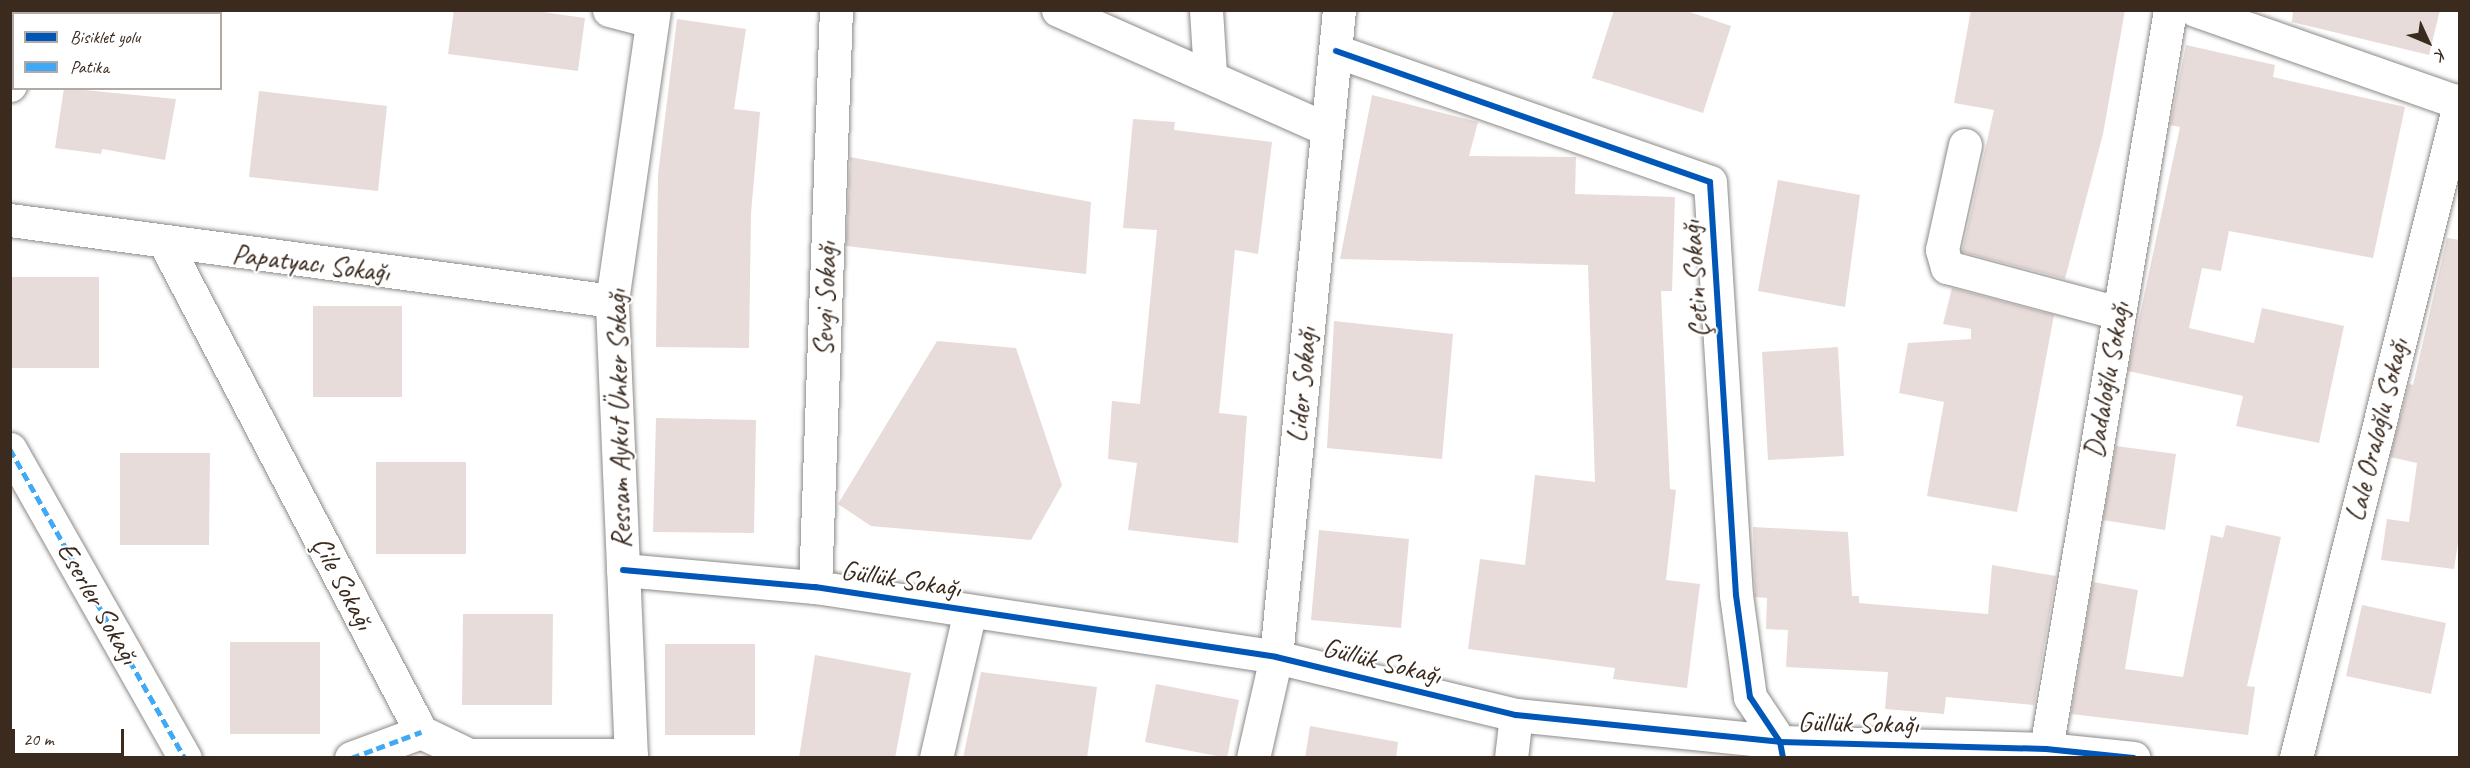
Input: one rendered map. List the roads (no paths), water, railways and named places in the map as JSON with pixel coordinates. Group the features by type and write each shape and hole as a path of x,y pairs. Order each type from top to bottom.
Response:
{"street":[{"path":"609,10 652,16"},
{"name":"Sevgi Sokağı","path":"814,587 836,10"},
{"path":"1058,10 1210,73 1327,129"},
{"path":"1206,10 1210,73"},
{"name":"Lider Sokağı","path":"1253,758 1276,657 1339,10"},
{"name":"Dadaloğlu Sokağı","path":"2046,749 2170,10"},
{"path":"2195,10 2459,102"},
{"name":"Ressam Aykut Ünker Sokağı","path":"631,756 612,301 652,16"},
{"name":"Çetin Sokağı","path":"1336,51 1710,182 1736,595 1750,697 1782,750"},
{"name":"Lale Oraloğlu Sokağı","path":"2296,758 2459,102"},
{"path":"1965,145 1942,250 1947,267 2118,314"},
{"name":"Papatyacı Sokağı","path":"10,220 166,244 612,301"},
{"name":"Çile Sokağı","path":"166,244 421,732"},
{"name":"Eserler Sokağı","path":"10,449 185,758"},
{"name":"Güllük Sokağı","path":"623,570 814,587 1276,657 1516,716 1782,750 2046,749 2134,758"},
{"path":"936,758 970,611"},
{"path":"1511,758 1516,716"},
{"path":"351,758 421,732 469,755 631,756"}]}
